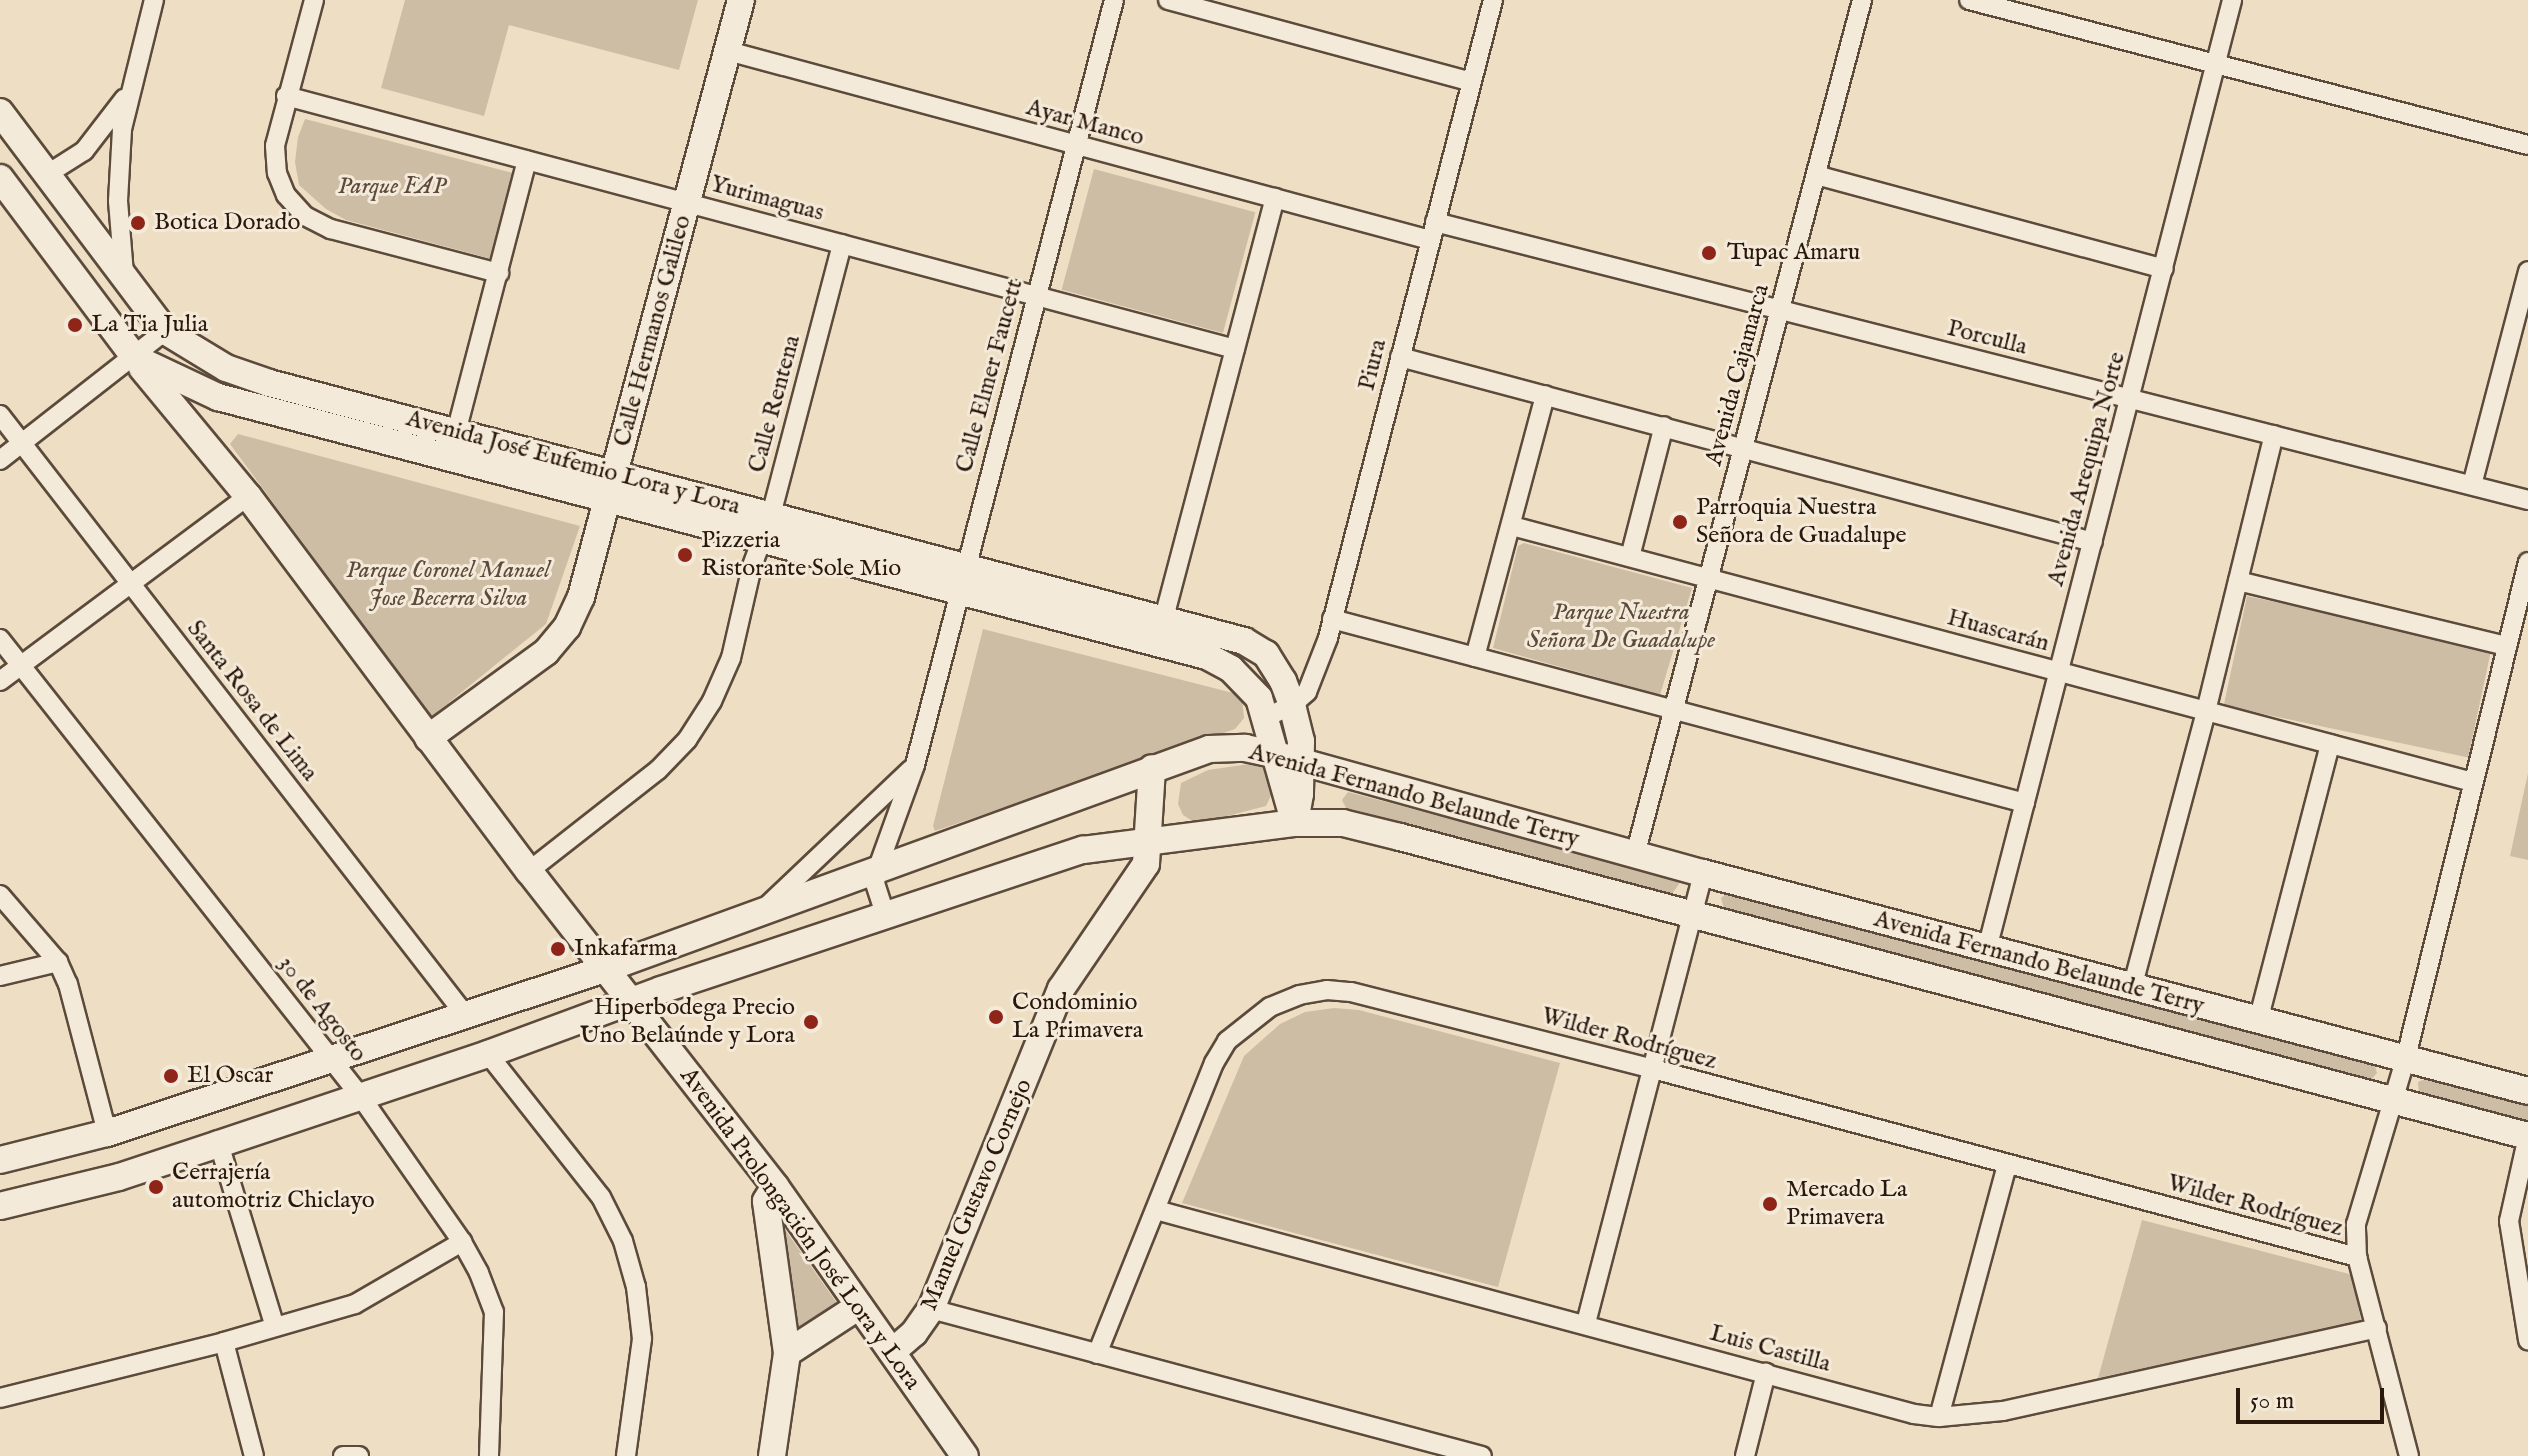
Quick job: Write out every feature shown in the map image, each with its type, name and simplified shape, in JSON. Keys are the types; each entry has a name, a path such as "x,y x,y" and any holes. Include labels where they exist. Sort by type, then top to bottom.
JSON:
{"main road":[{"name":"Calle Hermanos Galileo","path":"428,738 546,652 567,627 593,562 741,0"},
{"name":"Avenida José Eufemio Lora y Lora","path":"0,112 165,331 226,368 269,383 456,432 760,540 959,594 1161,631 1244,641 1266,654 1283,681 1292,705 1301,741 1295,823"},
{"name":"Avenida José Eufemio Lora y Lora","path":"0,178 135,358 218,397 449,459 771,515 964,566 1161,631 1231,669 1259,698 1295,823"},
{"name":"Avenida Prolongación José Lora y Lora","path":"135,358 248,496 529,871 775,1186 965,1456"},
{"name":"Avenida Fernando Belaunde Terry","path":"0,1160 107,1133 605,969 754,918 1209,749 1245,748 2405,1061 2528,1091"},
{"name":"Manuel Gustavo Cornejo","path":"892,1352 914,1333 931,1309 1061,989 1136,883 1146,864 1152,768"},
{"name":"Avenida Fernando Belaunde Terry","path":"0,1206 119,1177 488,1054 631,1001 885,914 1083,850 1149,839 1295,823 1343,823 2528,1136"},
{"path":"772,1456 787,1353 766,1201 775,1186"},
{"path":"787,1353 859,1306"}],"street":[{"path":"124,277 118,165 127,93 154,0"},
{"path":"314,0 275,146 277,173 286,195 305,216 331,229 499,273"},
{"name":"Calle Elmer Faucett","path":"885,914 875,883 877,870 915,765 964,566 1114,0"},
{"path":"1168,0 1471,82"},
{"name":"Piura","path":"1292,705 1307,692 1332,619 1493,0"},
{"name":"Avenida Cajamarca","path":"1635,855 1862,0"},
{"path":"1969,0 2528,145"},
{"name":"Avenida Arequipa Norte","path":"1987,949 2232,0"},
{"name":"Ayar Manco","path":"728,51 1275,198 1433,231"},
{"path":"46,175 84,151 127,93"},
{"name":"Yurimaguas","path":"286,96 1235,349"},
{"path":"449,459 527,160"},
{"path":"1816,175 2164,269"},
{"path":"1161,631 1275,198"},
{"name":"Porculla","path":"1433,231 1780,310 2528,500"},
{"name":"Calle Rentena","path":"529,871 658,770 687,740 712,701 731,658 760,540 771,515 842,244"},
{"path":"2472,485 2528,271"},
{"path":"0,460 135,358 165,331"},
{"path":"1400,357 1744,446 2093,542"},
{"path":"1475,657 1545,395"},
{"name":"Santa Rosa de Lima","path":"0,415 466,1016"},
{"path":"1630,557 1664,426"},
{"path":"2132,988 2206,711 2274,435"},
{"path":"0,681 248,496"},
{"name":"Huascarán","path":"1512,526 2473,782"},
{"path":"2409,1456 2357,1257 2356,1224 2405,1061 2528,562"},
{"path":"2238,581 2507,646"},
{"path":"1332,619 2025,803"},
{"name":"30 de Agosto","path":"0,639 361,1097 462,1242 494,1312 489,1456"},
{"path":"1265,718 1292,705"},
{"path":"2258,1021 2330,744"},
{"path":"754,918 915,765"},
{"path":"1586,1323 1703,873"},
{"path":"0,895 58,962 68,984 107,1133"},
{"path":"0,976 58,962"},
{"name":"Wilder Rodríguez","path":"1097,1354 1214,1063 1227,1041 1270,1007 1299,995 1327,990 1351,992 1653,1069 2357,1257"},
{"path":"488,1054 601,1197 623,1241 636,1287 642,1339 626,1456"},
{"path":"2528,1136 2509,1221 2528,1340"},
{"path":"219,1144 275,1327"},
{"path":"1939,1417 2007,1165"},
{"name":"Luis Castilla","path":"1156,1210 1586,1323 1914,1414 1939,1417 2003,1411 2377,1328"},
{"path":"0,1398 224,1342 355,1304 462,1242"},
{"path":"931,1309 1482,1456"},
{"path":"224,1342 254,1456"},
{"path":"1745,1456 1766,1373"},
{"path":"343,1456 359,1456"}],"green space":[{"path":"405,0 698,0 679,70 509,25 484,116 381,88"},
{"name":"Parque FAP","path":"305,119 513,173 492,259 346,220 326,209 299,185 295,162 298,137"},
{"path":"1094,169 1255,212 1223,333 1062,290"},
{"name":"Parque Coronel Manuel Jose Becerra Silva","path":"238,434 580,526 546,624 431,717 230,444"},
{"name":"Parque Nuestra Señora De Guadalupe","path":"1524,543 1692,588 1660,695 1493,648 1518,546"},
{"path":"2247,596 2492,648 2468,758 2224,706"},
{"path":"983,629 1237,694 1242,699 1244,718 1235,729 935,831 933,826"},
{"path":"1249,764 1264,768 1271,776 1274,789 1266,806 1208,821 1194,822 1183,815 1178,804 1181,783 1208,770"},
{"path":"2528,773 2528,860 2510,856"},
{"path":"1348,792 1678,878 1679,884 1672,894 1346,808 1342,800"},
{"path":"1727,893 2374,1064 2377,1073 2370,1081 1724,909 1721,898"},
{"path":"1334,1008 1359,1010 1560,1063 1498,1287 1182,1203 1244,1056 1280,1024 1305,1012"},
{"path":"2425,1079 2528,1104 2528,1123 2419,1096 2418,1082"},
{"path":"2142,1220 2353,1275 2361,1321 2098,1378"},
{"path":"786,1231 839,1306 795,1334 781,1233"}],"place":[{"name":"Botica Dorado","path":"138,223"},
{"name":"Tupac Amaru","path":"1709,253"},
{"name":"La Tia Julia","path":"75,325"},
{"name":"Parroquia Nuestra Señora de Guadalupe","path":"1680,522"},
{"name":"Pizzeria Ristorante Sole Mio","path":"685,555"},
{"name":"Inkafarma","path":"558,949"},
{"name":"Condominio La Primavera","path":"996,1017"},
{"name":"Hiperbodega Precio Uno Belaúnde y Lora","path":"811,1022"},
{"name":"El Oscar","path":"171,1076"},
{"name":"Cerrajería automotriz Chiclayo","path":"156,1187"},
{"name":"Mercado La Primavera","path":"1770,1204"}]}
